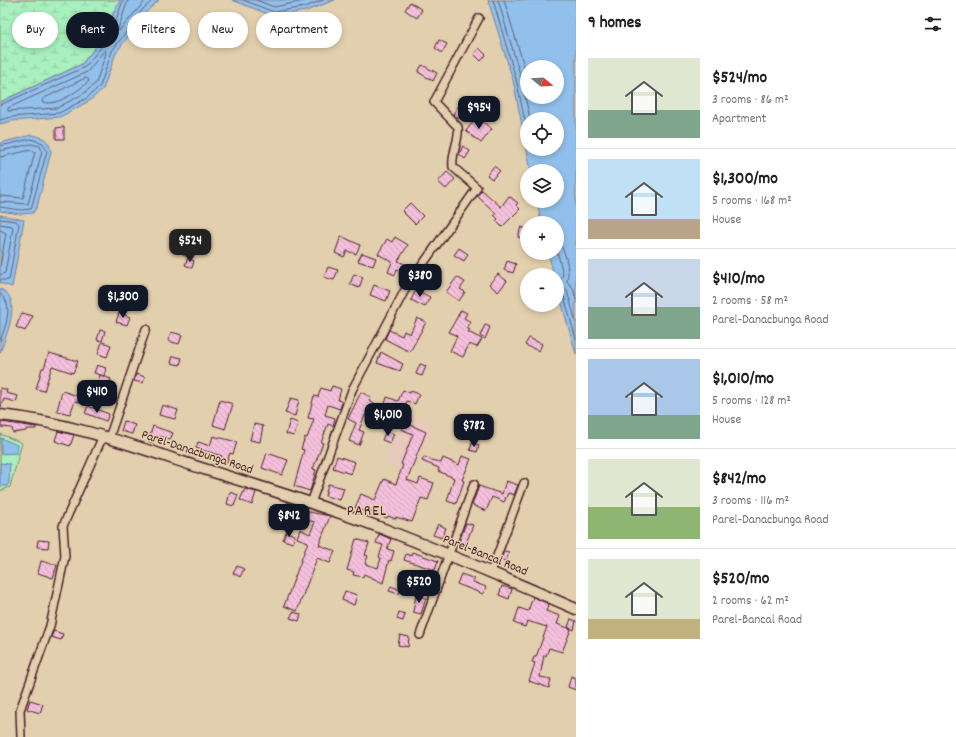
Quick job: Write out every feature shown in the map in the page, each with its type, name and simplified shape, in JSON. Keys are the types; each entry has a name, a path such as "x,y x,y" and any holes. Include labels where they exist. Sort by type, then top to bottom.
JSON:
{"main road":[{"name":"Parel-Danacbunga Road","path":"0,414 54,422 106,437 311,503 383,529"},
{"name":"Parel-Bancal Road","path":"383,529 491,572 576,609"}],"street":[{"path":"311,503 352,390 406,288 477,188 453,167 452,157 459,132 458,127 434,102 479,18"},
{"path":"21,737 20,710 50,626 65,556 63,526 106,437 146,329"},
{"path":"491,572 524,483"},
{"path":"420,635 450,556 474,484"}],"shaded area":[{"path":"405,413 433,425 411,474 384,462"}],"green space":[{"path":"0,0 120,0 114,12 66,12 66,48 95,48 82,64 0,102"},
{"path":"0,434 22,443 10,487 0,491"}],"water":[{"path":"120,0 159,0 146,12 127,12 127,38 116,53 103,89 89,101 60,117 12,121 0,124 0,102 82,64 95,48 119,48 119,12 114,12"},
{"path":"232,0 335,0 306,11 263,12"},
{"path":"488,0 576,0 576,354 564,312 564,268 552,268 550,260 564,260 564,216 540,216 538,208 564,208 564,164 530,164 528,156 564,156 564,112 520,112 520,115 513,80"},
{"path":"31,135 45,139 49,144 51,152 37,207 33,213 20,214 0,211 0,143"},
{"path":"0,215 24,220 12,287 0,283"},
{"path":"0,289 7,293 11,300 12,309 9,328 0,353"},
{"path":"1,438 17,445 17,453 1,454"},
{"path":"0,463 10,464 9,483 7,486 0,486"}],"building":[{"path":"410,2 422,10 417,18 405,10"},
{"path":"439,40 447,44 442,53 435,48"},
{"path":"479,48 486,55 481,61 474,54"},
{"path":"422,65 437,73 433,81 418,72"},
{"path":"459,105 465,110 459,119 453,114"},
{"path":"477,117 492,129 481,143 466,131"},
{"path":"64,127 64,139 56,139 56,128"},
{"path":"463,146 470,151 465,159 459,154"},
{"path":"494,166 500,171 492,179 487,175"},
{"path":"447,172 455,179 446,189 438,182"},
{"path":"482,190 501,207 509,196 518,203 516,205 520,209 502,227 496,221 498,219 494,215 496,213 477,196"},
{"path":"410,203 423,216 415,224 402,211"},
{"path":"341,236 360,245 356,254 347,251 344,257 335,253"},
{"path":"395,237 408,245 398,261 411,267 408,274 397,269 395,275 388,272 392,262 378,254 387,239 392,242"},
{"path":"459,248 468,254 464,261 454,255"},
{"path":"184,250 194,252 192,258 183,255"},
{"path":"362,253 376,258 373,266 358,261"},
{"path":"188,258 194,261 192,268 185,265"},
{"path":"507,261 516,264 513,273 504,270"},
{"path":"328,267 338,270 334,280 324,277"},
{"path":"426,268 440,276 436,282 422,275"},
{"path":"354,274 363,277 359,288 350,284"},
{"path":"498,274 507,281 498,292 489,284"},
{"path":"457,277 465,282 460,289 465,292 459,301 446,292"},
{"path":"374,285 390,291 386,301 370,295"},
{"path":"416,290 430,297 425,307 411,300"},
{"path":"461,310 467,313 464,318 471,322 467,328 470,330 468,332 482,339 477,347 469,344 463,357 450,351 457,336 449,332"},
{"path":"22,313 33,316 25,331 16,327"},
{"path":"119,313 130,317 127,325 116,322"},
{"path":"417,318 426,322 410,352 385,339 389,330 402,336 404,331 410,334"},
{"path":"485,325 490,327 485,339 480,336"},
{"path":"100,330 105,331 102,341 97,340"},
{"path":"171,332 182,335 179,344 168,341"},
{"path":"529,338 542,344 539,351 525,345"},
{"path":"102,342 111,345 107,357 98,354"},
{"path":"381,352 403,364 400,371 377,363"},
{"path":"49,353 78,361 73,373 52,366 44,391 36,389 42,368 44,368"},
{"path":"173,356 182,358 180,365 171,363"},
{"path":"420,364 426,366 422,376 416,374"},
{"path":"97,365 106,368 104,376 94,373"},
{"path":"136,374 145,377 143,383 134,381"},
{"path":"100,375 111,379 107,390 116,393 113,401 89,394 92,386 96,387"},
{"path":"332,386 341,389 338,400 342,402 340,409 328,405 325,415 335,418 333,426 328,424 321,443 323,443 313,469 316,470 310,491 294,486 304,450 301,449 314,419 308,418 314,396 318,397 321,388 330,391"},
{"path":"0,388 7,390 6,393 18,396 16,402 4,399 0,409"},
{"path":"403,390 410,393 411,391 419,394 415,404 407,401 401,414 391,410 384,423 365,415 359,430 364,432 359,445 349,441 356,423 348,419 361,392 371,397 369,401 384,408 387,397 398,401"},
{"path":"62,391 78,396 80,391 86,393 82,403 75,401 70,414 57,411"},
{"path":"291,398 299,400 295,416 285,413"},
{"path":"220,400 233,404 225,429 213,425"},
{"path":"162,405 178,410 175,419 159,415"},
{"path":"88,406 109,414 106,421 85,413"},
{"path":"290,420 298,423 294,436 286,434"},
{"path":"124,421 135,425 132,434 121,431"},
{"path":"1,422 36,427 36,429 26,429 26,431 13,433 12,428 1,427"},
{"path":"404,422 426,432 407,480 418,484 420,478 434,483 428,500 421,498 412,522 396,517 396,519 388,516 387,518 364,509 363,511 355,508 361,494 375,500 384,479 396,484 403,465 401,464 413,434 401,429"},
{"path":"254,424 263,426 260,442 250,440"},
{"path":"153,426 173,433 170,440 161,436 159,439 155,438 153,443 148,441"},
{"path":"58,431 74,435 70,446 55,441"},
{"path":"386,431 394,434 390,443 382,440"},
{"path":"213,436 237,442 233,454 230,453 226,464 220,462 222,456 196,448 198,442 210,446"},
{"path":"472,443 479,445 477,452 470,450"},
{"path":"267,453 288,460 282,475 262,468"},
{"path":"337,456 355,462 351,474 333,468"},
{"path":"462,456 471,459 462,480 464,481 456,504 447,501 454,478 438,471 439,468 422,461 424,457 441,463 443,458 459,465"},
{"path":"506,481 518,485 514,495 508,493 504,502 492,497 486,511 472,505 479,486 502,494"},
{"path":"328,484 344,488 340,500 325,496"},
{"path":"245,489 256,492 252,505 240,500"},
{"path":"230,492 238,495 234,506 227,504"},
{"path":"288,502 299,506 299,510 330,516 319,545 335,551 330,563 317,558 297,611 284,606 308,542 297,538 300,529 310,534 315,522 284,515"},
{"path":"466,523 473,525 464,549 457,547"},
{"path":"438,524 446,528 442,538 433,535"},
{"path":"286,532 295,535 293,543 283,540"},
{"path":"379,534 391,539 387,549 394,551 391,561 389,560 383,583 364,574 363,577 353,575 354,572 347,570 356,539 369,543 365,555 368,556 365,564 378,568 381,558 379,557 383,545 376,543"},
{"path":"38,540 49,541 48,548 37,547"},
{"path":"504,551 509,552 506,561 501,560"},
{"path":"412,552 438,561 435,570 404,560 406,554 411,556"},
{"path":"41,561 57,565 53,578 38,573"},
{"path":"237,566 244,569 240,577 233,573"},
{"path":"461,574 475,579 473,582 486,587 483,594 457,584"},
{"path":"391,586 400,590 399,594 389,591"},
{"path":"502,586 512,589 509,599 499,595"},
{"path":"345,591 357,595 354,605 342,600"},
{"path":"416,595 426,598 421,614 413,612"},
{"path":"533,597 549,604 546,611 560,616 557,624 571,629 562,652 549,648 546,656 544,655 540,677 551,679 549,688 529,681 535,663 532,662 534,657 536,657 547,627 527,621 525,627 514,623 519,608 528,611"},
{"path":"293,612 301,614 299,621 290,618"},
{"path":"399,612 405,614 403,621 397,619"},
{"path":"571,619 576,621 574,630 568,627"},
{"path":"54,631 63,634 61,640 51,637"},
{"path":"400,635 409,637 408,647 398,645"},
{"path":"571,676 576,678 576,690 568,687"},
{"path":"30,700 43,704 40,713 27,709"}],"district":[{"name":"PAREL","path":"367,512"}]}
